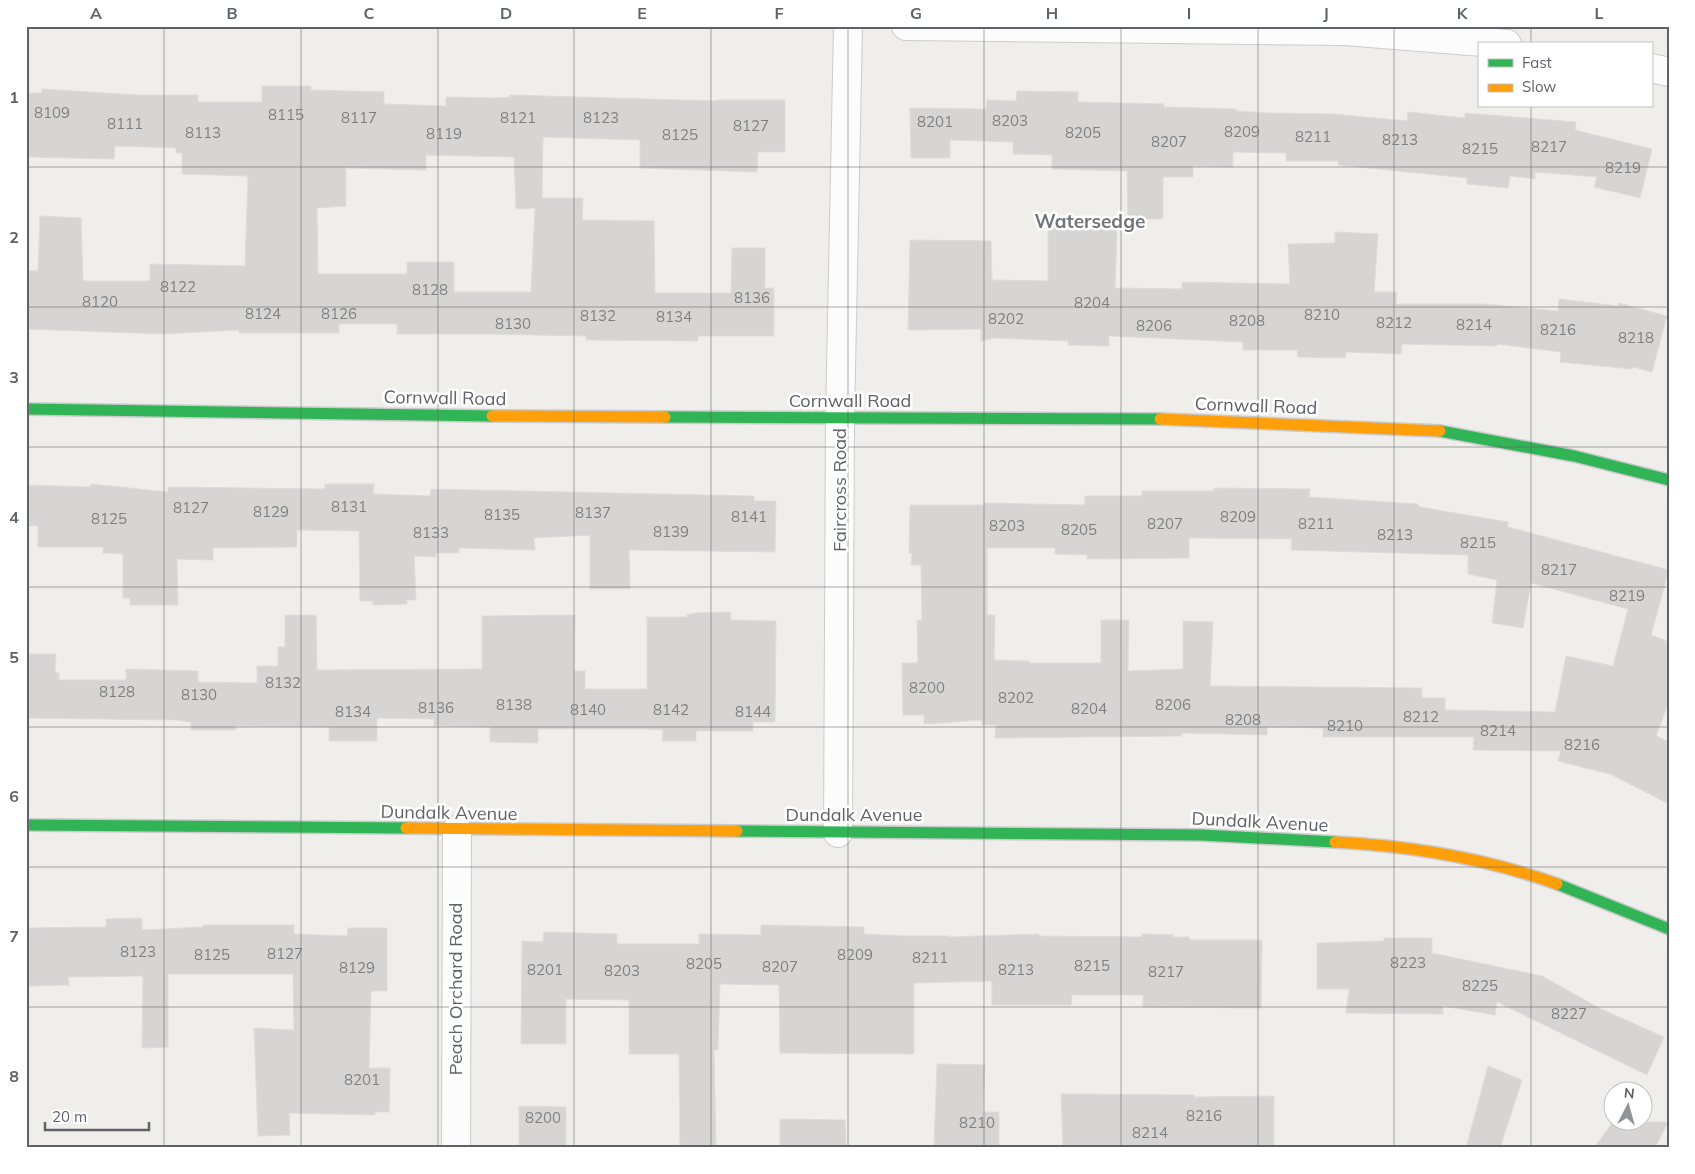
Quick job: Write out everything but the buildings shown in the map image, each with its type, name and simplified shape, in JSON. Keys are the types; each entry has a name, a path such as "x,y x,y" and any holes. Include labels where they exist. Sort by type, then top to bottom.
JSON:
{"street":[{"name":"Faircross Road","path":"838,833 840,419 848,26"},
{"path":"906,26 1345,31 1482,42"},
{"path":"1652,68 1669,72"},
{"name":"Cornwall Road","path":"26,409 440,416 1149,419 1432,430 1574,456 1669,480"},
{"name":"Dundalk Avenue","path":"26,825 1201,835 1363,844 1472,859 1553,881 1669,929"},
{"name":"Peach Orchard Road","path":"456,1148 457,830"}],"traffic: fast":[{"path":"26,409 492,416"},
{"path":"665,417 1160,419"},
{"path":"1440,431 1574,456 1669,480"},
{"path":"26,825 406,828"},
{"path":"737,831 1201,835 1335,842"},
{"path":"1557,884 1669,929"}],"traffic: slow":[{"path":"492,416 665,417"},
{"path":"1160,419 1440,431"},
{"path":"406,828 737,831"},
{"path":"1335,842 1420,850 1475,860 1557,884"}],"district":[{"name":"Watersedge","path":"1090,221"}]}
